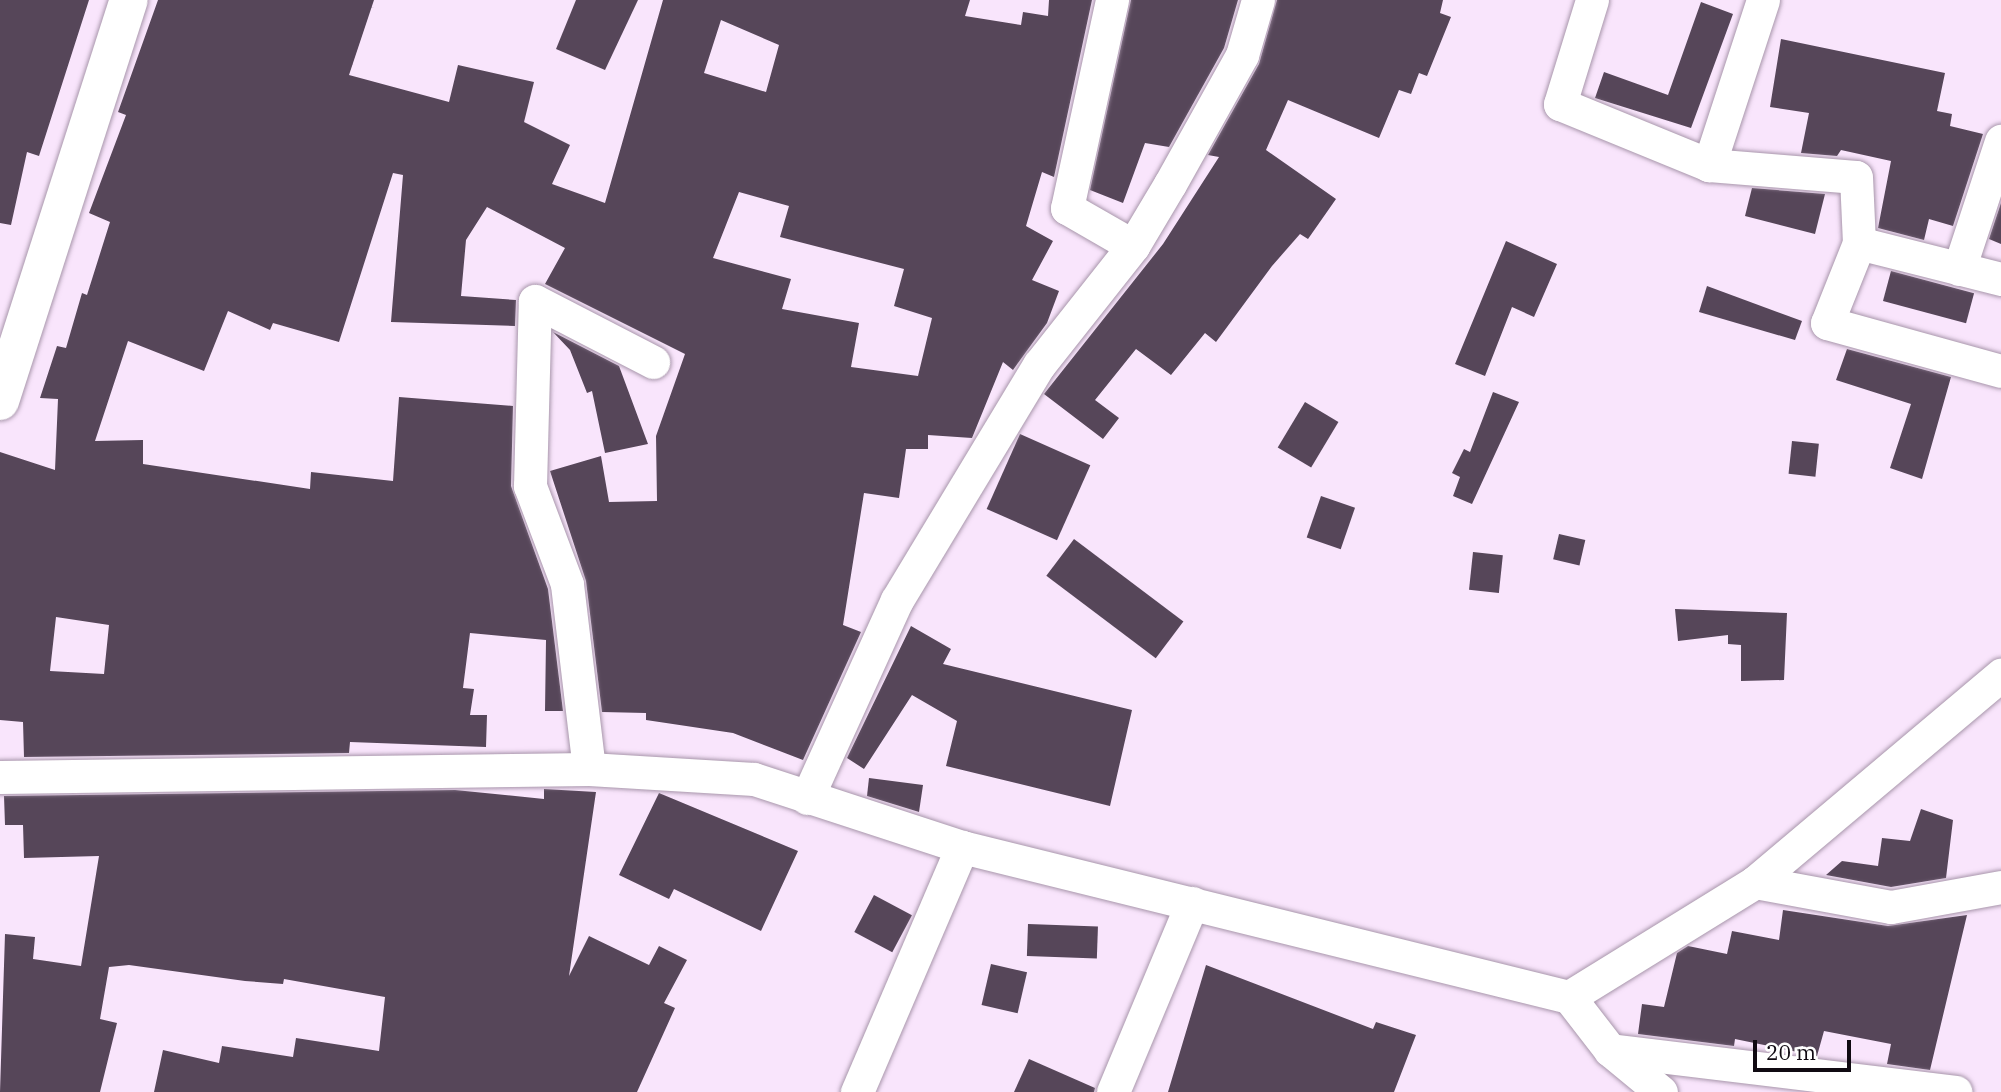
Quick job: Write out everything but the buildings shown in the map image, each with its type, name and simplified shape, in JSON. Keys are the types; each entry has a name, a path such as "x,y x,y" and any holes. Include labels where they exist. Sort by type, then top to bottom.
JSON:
{"main road":[{"path":"0,401 129,0"}],"street":[{"path":"1112,0 1067,208 1133,246"},
{"path":"807,798 897,600 1039,365 1133,246 1242,55 1258,0"},
{"path":"1592,0 1560,104 1709,165 1856,177 1859,243 1827,323 2001,371"},
{"path":"1709,165 1763,0"},
{"path":"1959,269 2001,141"},
{"path":"1859,243 2001,279"},
{"path":"589,769 567,584 530,486 535,301 653,362"},
{"path":"1569,997 1755,883 2001,676"},
{"path":"0,777 589,769 754,779 962,847 1569,997 1610,1050 1661,1092"},
{"path":"857,1092 962,847"},
{"path":"1755,883 1891,907 2001,887"},
{"path":"1113,1092 1192,903"},
{"path":"1610,1050 1955,1092"}]}
